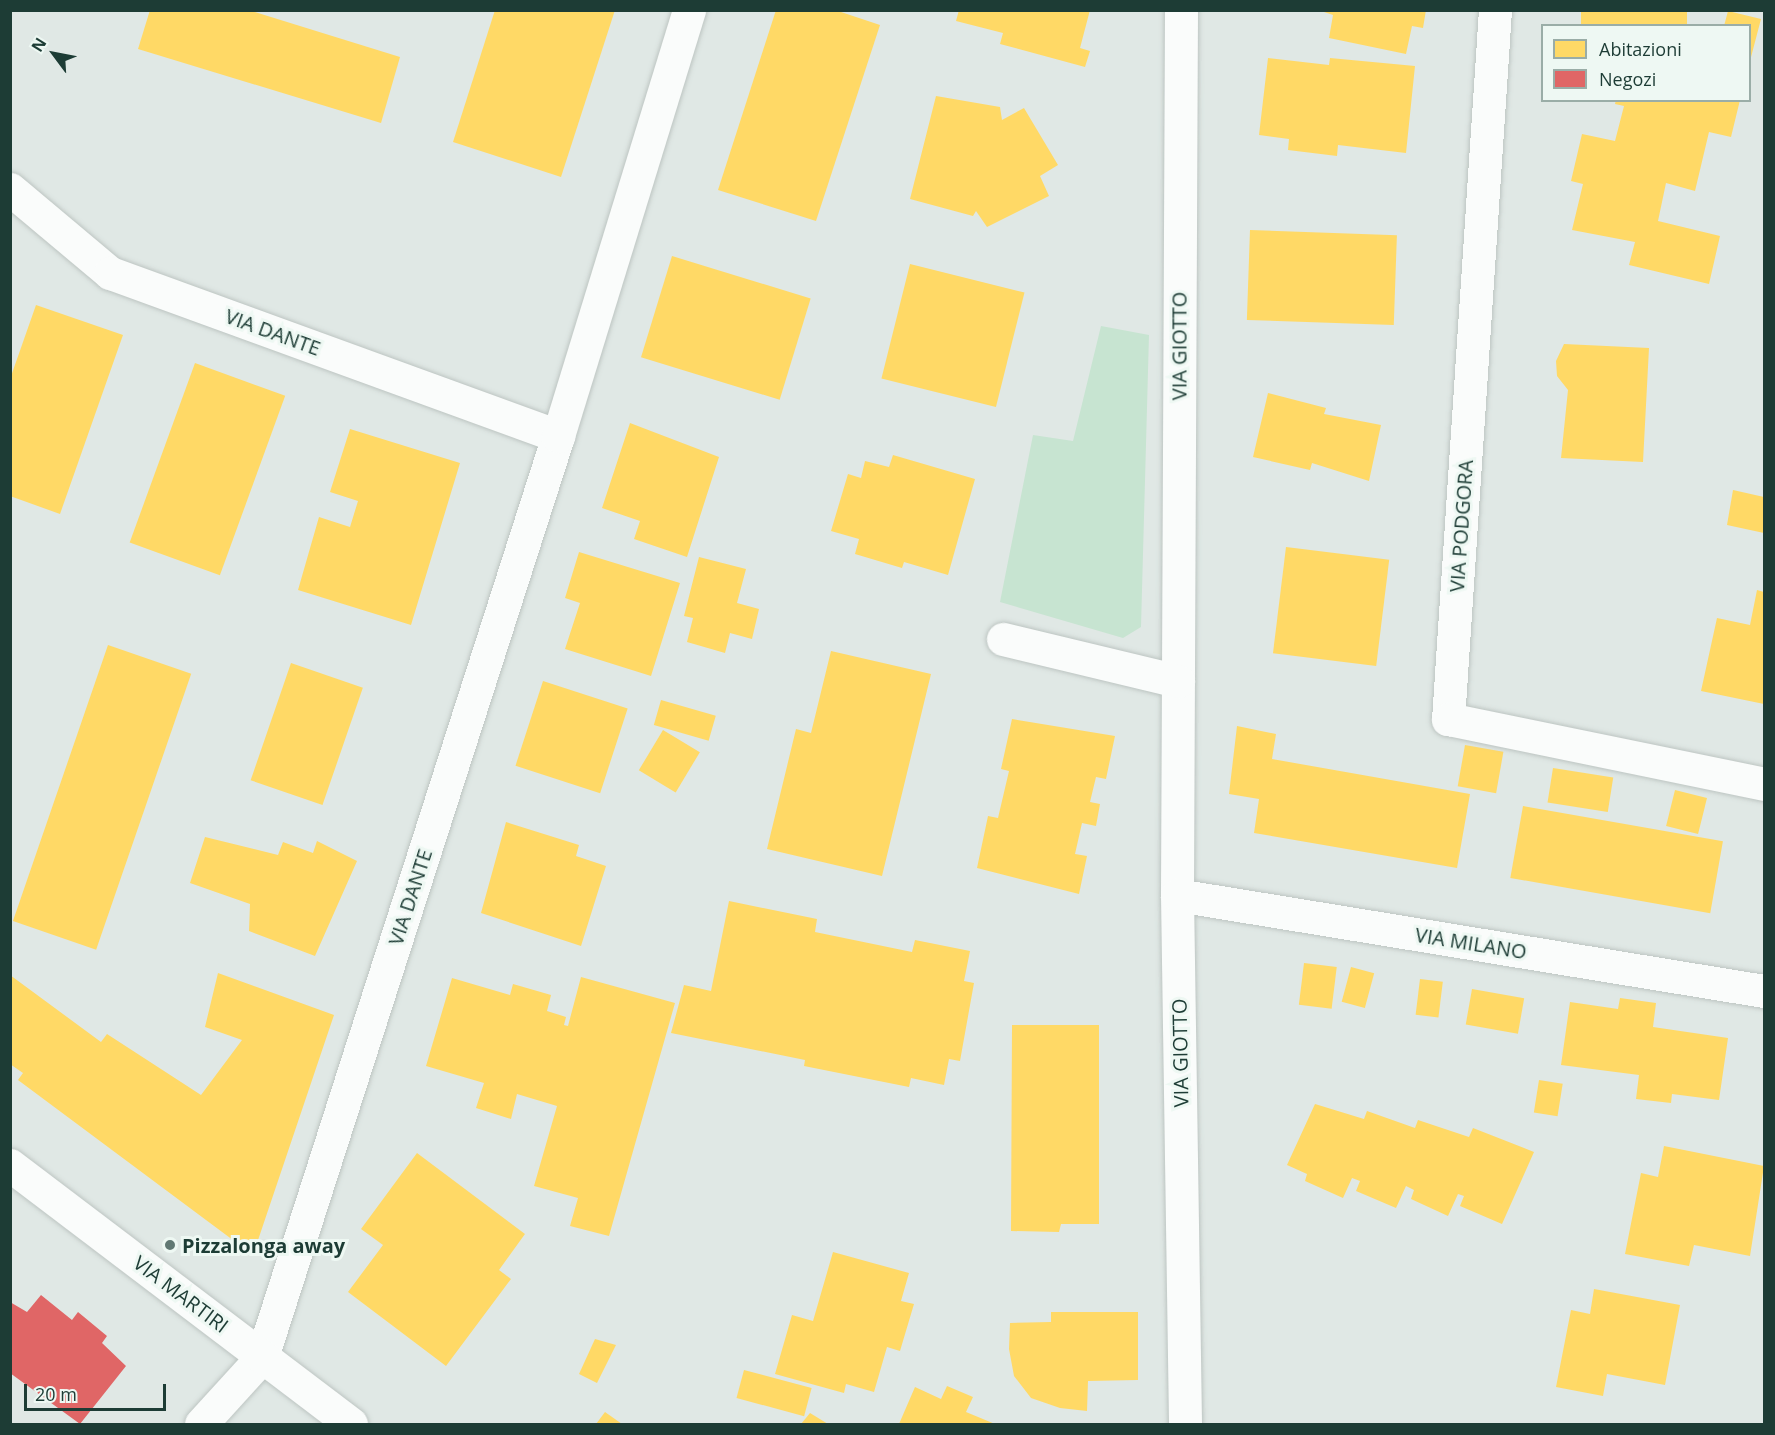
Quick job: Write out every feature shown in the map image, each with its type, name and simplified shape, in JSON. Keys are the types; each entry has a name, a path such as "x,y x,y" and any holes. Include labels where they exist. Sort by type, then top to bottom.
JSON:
{"street":[{"name":"VIA DANTE","path":"262,1357 558,436 689,10"},
{"name":"VIA GIOTTO","path":"1181,10 1178,895 1185,1425"},
{"name":"VIA PODGORA","path":"1495,10 1448,719 1764,784"},
{"name":"VIA DANTE","path":"10,189 110,273 558,436"},
{"path":"1002,639 1178,681"},
{"name":"VIA MILANO","path":"1178,895 1764,990"},
{"name":"VIA MARTIRI","path":"10,1165 351,1425"},
{"path":"201,1425 262,1357"}],"green space":[{"path":"1101,326 1149,335 1141,627 1123,638 1000,602 1033,435 1073,441"}],"building: Abitazioni":[{"path":"150,10 248,10 400,57 381,123 138,49"},
{"path":"495,10 615,10 561,177 453,142"},
{"path":"776,10 835,10 880,25 816,221 718,190"},
{"path":"959,10 1090,10 1080,48 1090,51 1085,67 1000,44 1003,33 956,21"},
{"path":"1318,10 1426,10 1423,28 1412,26 1406,54 1329,38 1333,15"},
{"path":"1581,10 1687,10 1687,24 1581,24"},
{"path":"1728,11 1761,19 1751,57 1751,24 1725,24"},
{"path":"1268,58 1329,65 1330,58 1415,66 1406,153 1338,145 1337,156 1288,150 1289,139 1259,135"},
{"path":"936,96 1000,107 1002,120 1024,108 1058,165 1040,176 1049,196 987,227 976,211 973,216 910,199"},
{"path":"1616,102 1740,102 1731,137 1709,132 1695,191 1666,183 1658,221 1720,236 1709,284 1629,265 1635,242 1572,230 1583,184 1571,181 1582,134 1615,141 1624,106 1615,104"},
{"path":"1250,230 1397,235 1394,325 1247,320"},
{"path":"672,256 811,298 780,400 641,357"},
{"path":"910,264 1024,293 996,407 881,378"},
{"path":"36,305 123,335 60,514 10,496 10,379"},
{"path":"1564,344 1649,348 1643,462 1561,458 1568,390 1557,376 1556,361"},
{"path":"195,363 285,396 220,575 130,542"},
{"path":"1268,393 1326,408 1324,414 1381,425 1369,481 1312,463 1310,470 1253,457"},
{"path":"630,423 719,457 687,557 634,539 640,521 602,508"},
{"path":"350,429 460,463 411,625 298,590 319,517 350,527 358,501 330,492"},
{"path":"893,455 975,479 948,575 904,562 902,568 855,554 859,539 831,531 848,474 861,478 865,461 889,467"},
{"path":"1733,490 1764,497 1764,533 1727,525"},
{"path":"1286,547 1389,560 1376,666 1273,653"},
{"path":"579,552 680,583 651,676 565,649 580,603 565,598"},
{"path":"699,557 746,569 737,603 759,609 752,639 730,633 725,653 687,642 693,618 684,616"},
{"path":"1757,590 1764,592 1764,704 1701,691 1717,618 1750,625"},
{"path":"108,645 191,674 96,950 13,921"},
{"path":"831,651 931,674 882,876 767,849 796,729 811,733"},
{"path":"291,663 363,688 322,805 251,780"},
{"path":"543,681 628,709 600,793 515,766"},
{"path":"661,700 716,716 709,741 654,725"},
{"path":"1012,719 1115,736 1106,779 1096,777 1090,802 1100,804 1096,826 1082,823 1075,854 1087,856 1079,894 977,868 988,816 998,818 1009,771 1001,769"},
{"path":"1237,726 1276,734 1272,759 1470,794 1457,868 1254,833 1259,799 1229,794"},
{"path":"663,730 700,752 676,792 639,770"},
{"path":"1465,745 1503,752 1496,793 1458,786"},
{"path":"1553,768 1613,778 1608,812 1548,803"},
{"path":"1675,790 1707,798 1698,834 1666,826"},
{"path":"1523,806 1723,841 1710,913 1510,878"},
{"path":"506,822 579,845 576,856 606,866 581,946 481,913"},
{"path":"205,837 278,855 283,842 313,853 317,841 357,861 315,956 249,931 250,904 190,883"},
{"path":"729,901 817,919 815,932 912,952 915,940 970,951 964,981 974,983 960,1061 949,1059 944,1085 911,1078 909,1087 804,1066 805,1060 671,1033 684,985 711,991"},
{"path":"1304,963 1337,967 1332,1009 1299,1005"},
{"path":"1351,967 1374,973 1365,1008 1342,1002"},
{"path":"218,973 334,1015 253,1255 18,1080 23,1073 10,1064 10,975 101,1042 107,1034 201,1095 242,1040 205,1027"},
{"path":"581,977 675,1003 609,1236 570,1226 578,1198 534,1186 557,1106 517,1094 511,1119 476,1108 484,1083 426,1066 452,978 510,995 513,984 551,995 547,1011 566,1017 564,1025 568,1026"},
{"path":"1420,979 1443,982 1438,1018 1416,1015"},
{"path":"1472,989 1524,998 1518,1034 1466,1024"},
{"path":"1620,998 1656,1003 1653,1027 1728,1038 1719,1100 1672,1094 1671,1103 1636,1099 1639,1075 1561,1065 1570,1002 1618,1009"},
{"path":"1012,1025 1099,1025 1099,1224 1061,1224 1059,1232 1011,1231"},
{"path":"1539,1080 1563,1084 1558,1116 1534,1113"},
{"path":"1315,1104 1364,1119 1367,1111 1415,1128 1418,1120 1469,1137 1473,1128 1534,1152 1502,1224 1460,1206 1464,1196 1458,1194 1448,1216 1411,1199 1414,1190 1406,1186 1396,1208 1356,1191 1360,1181 1352,1178 1343,1198 1305,1181 1307,1174 1287,1165"},
{"path":"1664,1146 1764,1166 1750,1256 1694,1245 1689,1266 1625,1254 1641,1173 1658,1177"},
{"path":"417,1153 525,1234 499,1270 511,1279 446,1366 348,1292 383,1245 361,1229"},
{"path":"833,1252 909,1273 901,1301 914,1304 900,1351 887,1347 874,1392 846,1384 844,1393 775,1374 792,1315 813,1321"},
{"path":"1594,1289 1680,1305 1665,1385 1607,1374 1603,1396 1556,1387 1571,1310 1590,1314"},
{"path":"1051,1312 1138,1312 1138,1380 1088,1381 1087,1411 1060,1408 1031,1398 1014,1376 1009,1349 1010,1323 1051,1322"},
{"path":"595,1339 616,1345 597,1383 579,1374"},
{"path":"744,1370 812,1388 804,1416 736,1398"},
{"path":"947,1386 973,1397 966,1412 995,1424 899,1424 915,1387 941,1399"},
{"path":"605,1412 622,1424 596,1424"},
{"path":"810,1413 828,1424 801,1424"}],"building: Negozi":[{"path":"41,1295 72,1320 78,1312 107,1336 102,1343 126,1366 80,1424 10,1373 10,1302 27,1312"}],"place":[{"name":"Pizzalonga away","path":"170,1245"}]}
